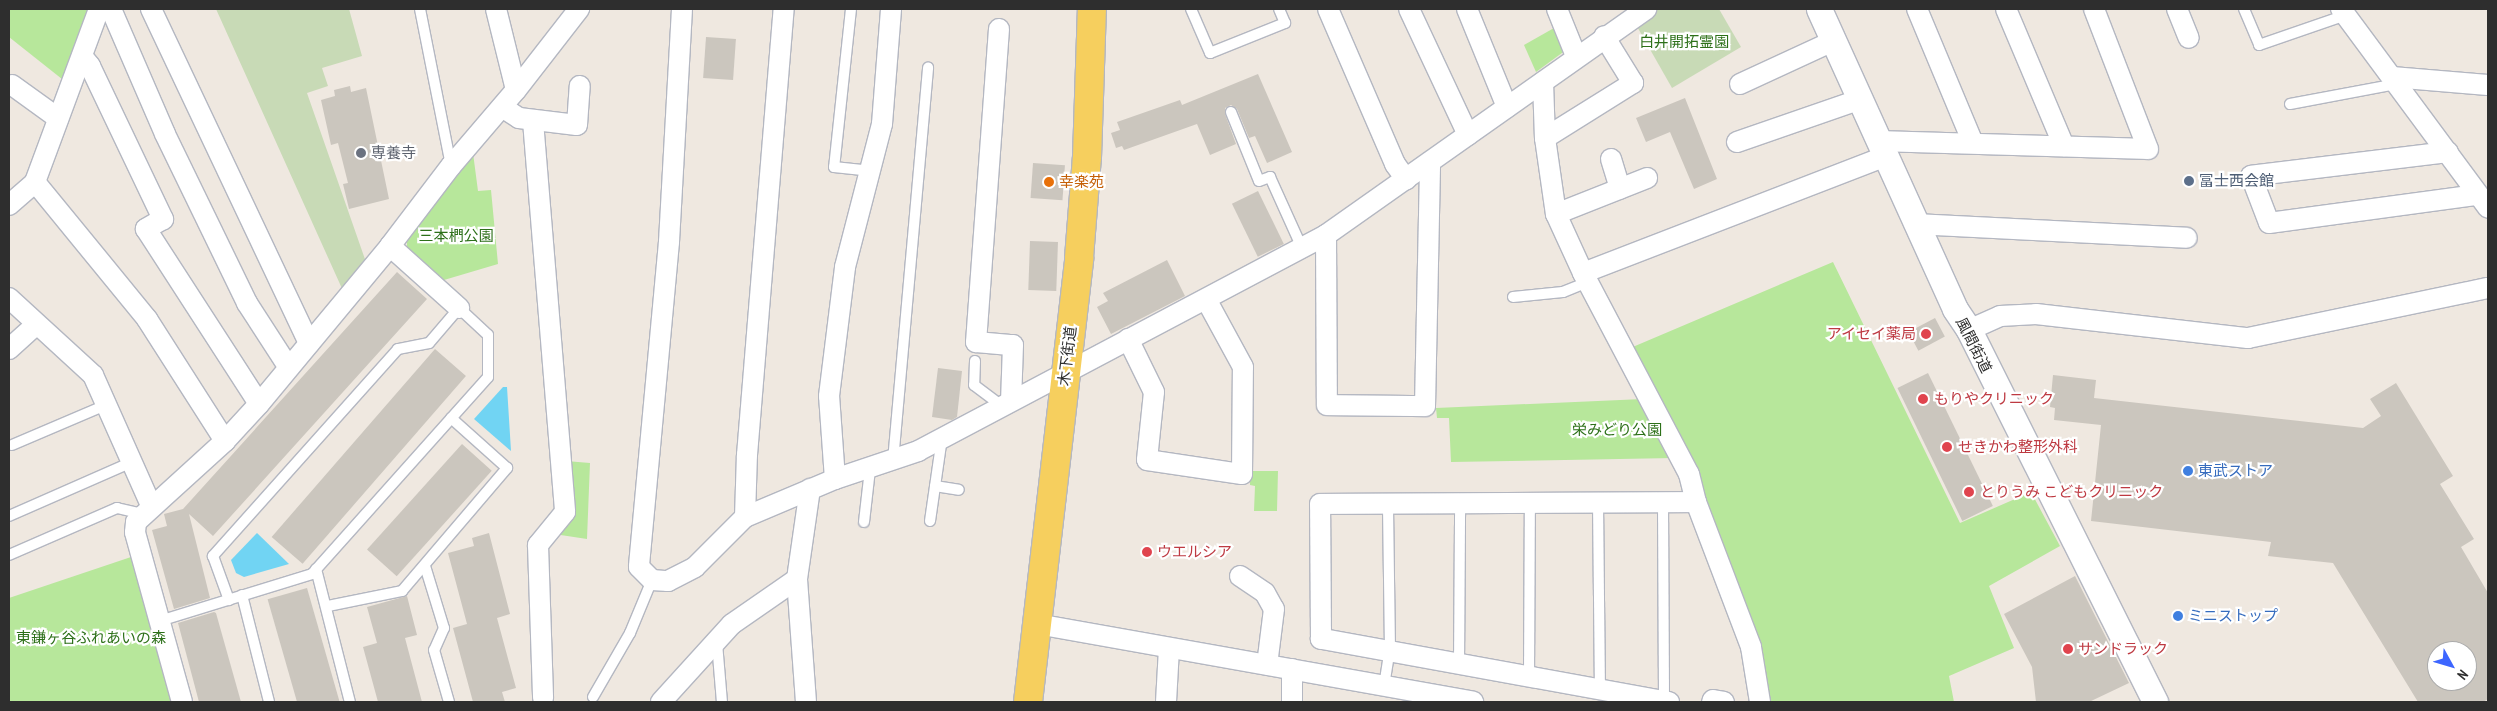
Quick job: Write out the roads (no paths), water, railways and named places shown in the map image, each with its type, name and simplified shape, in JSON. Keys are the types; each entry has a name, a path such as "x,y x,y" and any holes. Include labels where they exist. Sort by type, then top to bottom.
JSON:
{"main road":[{"name":"木下街道","path":"1028,702 1087,157 1092,9"}],"street":[{"path":"9,205 35,182 99,9"},
{"path":"112,9 165,134 247,303 289,368"},
{"path":"150,9 309,344"},
{"path":"496,9 516,90"},
{"path":"182,702 135,532 136,522 225,441 259,404 390,246 451,166 516,90 579,9"},
{"path":"682,9 670,242 639,567 652,580 668,581 695,567 745,517 835,479 892,462 942,438 1326,235 1543,82 1604,36 1646,9"},
{"path":"745,517 747,455 784,9"},
{"path":"835,479 829,396 845,267 872,171 882,124 891,9"},
{"path":"1328,9 1395,164 1406,179"},
{"path":"1409,9 1468,135"},
{"path":"1467,9 1507,107"},
{"path":"1557,9 1576,56"},
{"name":"風間街道","path":"1819,9 1955,309 1969,330 2155,702"},
{"path":"1917,9 1973,144"},
{"path":"2006,9 2064,146"},
{"path":"1585,278 1883,149 1973,144 2148,149 2094,9"},
{"path":"2177,9 2190,38"},
{"path":"2344,12 2448,152 2483,202 2269,223 2251,176 2448,152"},
{"path":"999,29 976,342 1013,344 1006,404"},
{"path":"1545,138 1633,83 1604,36"},
{"path":"1740,84 1833,41"},
{"path":"82,56 90,66 163,219 146,229 259,404"},
{"path":"2394,80 2488,85"},
{"path":"1543,82 1545,138 1556,214 1585,278 1689,474 1696,502 1751,647 1760,702"},
{"path":"12,85 58,118"},
{"path":"502,107 519,118 577,125 580,86"},
{"path":"1737,142 1861,99"},
{"path":"533,121 565,512 538,545 544,698"},
{"path":"1611,159 1620,189"},
{"path":"1326,235 1327,405 1425,406 1430,162"},
{"path":"1556,214 1647,178"},
{"path":"35,182 147,319 225,441"},
{"path":"1915,224 2188,238"},
{"path":"390,246 459,308"},
{"path":"1969,330 2000,316 2036,314 2248,338 2488,288"},
{"path":"9,298 36,325 93,375 132,462 147,510"},
{"path":"1128,339 1154,392 1147,460 1242,474 1243,367 1206,299"},
{"path":"9,349 36,325"},
{"path":"806,702 797,579 810,489"},
{"path":"1669,702 1321,639 1320,504 1598,502 1663,504 1696,502"},
{"path":"1240,576 1265,593 1274,609 1267,665"},
{"path":"661,702 732,624 797,579"},
{"path":"1037,624 1292,669 1453,700 1473,702"},
{"path":"1166,702 1169,648"},
{"path":"1292,669 1292,702"},
{"path":"1712,702 1713,700 1724,702"}],"lane":[{"path":"420,9 451,166"},
{"path":"851,9 834,167 872,171"},
{"path":"1191,9 1210,54 1285,23 1279,9"},
{"path":"2244,9 2259,45 2344,12"},
{"path":"892,462 928,68"},
{"path":"2290,104 2394,80"},
{"path":"1231,112 1259,181 1270,177 1302,248"},
{"path":"1513,297 1563,292 1585,278"},
{"path":"166,619 229,600 242,595 312,574 488,377 488,334 459,308 429,343 398,349 213,556 229,600"},
{"path":"975,362 974,385 1006,404"},
{"path":"12,446 106,405"},
{"path":"328,606 402,591 508,468 451,418"},
{"path":"930,521 942,438"},
{"path":"9,516 132,462"},
{"path":"864,522 870,469"},
{"path":"935,486 959,490"},
{"path":"1598,502 1600,690"},
{"path":"1529,676 1530,503"},
{"path":"1384,686 1390,650 1388,504"},
{"path":"1459,664 1460,504"},
{"path":"1663,504 1664,702"},
{"path":"9,555 117,508 147,510"},
{"path":"425,566 444,628 434,650 449,702"},
{"path":"316,569 328,606 331,635 350,702"},
{"path":"593,697 630,634 652,580"},
{"path":"242,595 269,702"},
{"path":"716,642 722,702"}],"water":[{"path":"503,387 507,387 511,451 474,419"},
{"path":"257,533 289,564 244,577 236,573 231,560"}],"place":[{"name":"専養寺","path":"361,153"},
{"name":"冨士西会館","path":"2189,181"},
{"name":"幸楽苑","path":"1049,182"},
{"name":"アイセイ薬局","path":"1926,334"},
{"name":"もりやクリニック","path":"1923,399"},
{"name":"せきかわ整形外科","path":"1947,447"},
{"name":"東武ストア","path":"2188,471"},
{"name":"とりうみ こどもクリニック","path":"1969,492"},
{"name":"ウエルシア","path":"1147,552"},
{"name":"ミニストップ","path":"2178,616"},
{"name":"サンドラック","path":"2068,649"}],"park label":[{"name":"白井開拓霊園","path":"1684,42"},
{"name":"三本椚公園","path":"456,236"},
{"name":"栄みどり公園","path":"1617,430"},
{"name":"東鎌ヶ谷ふれあいの森","path":"91,638"}]}
